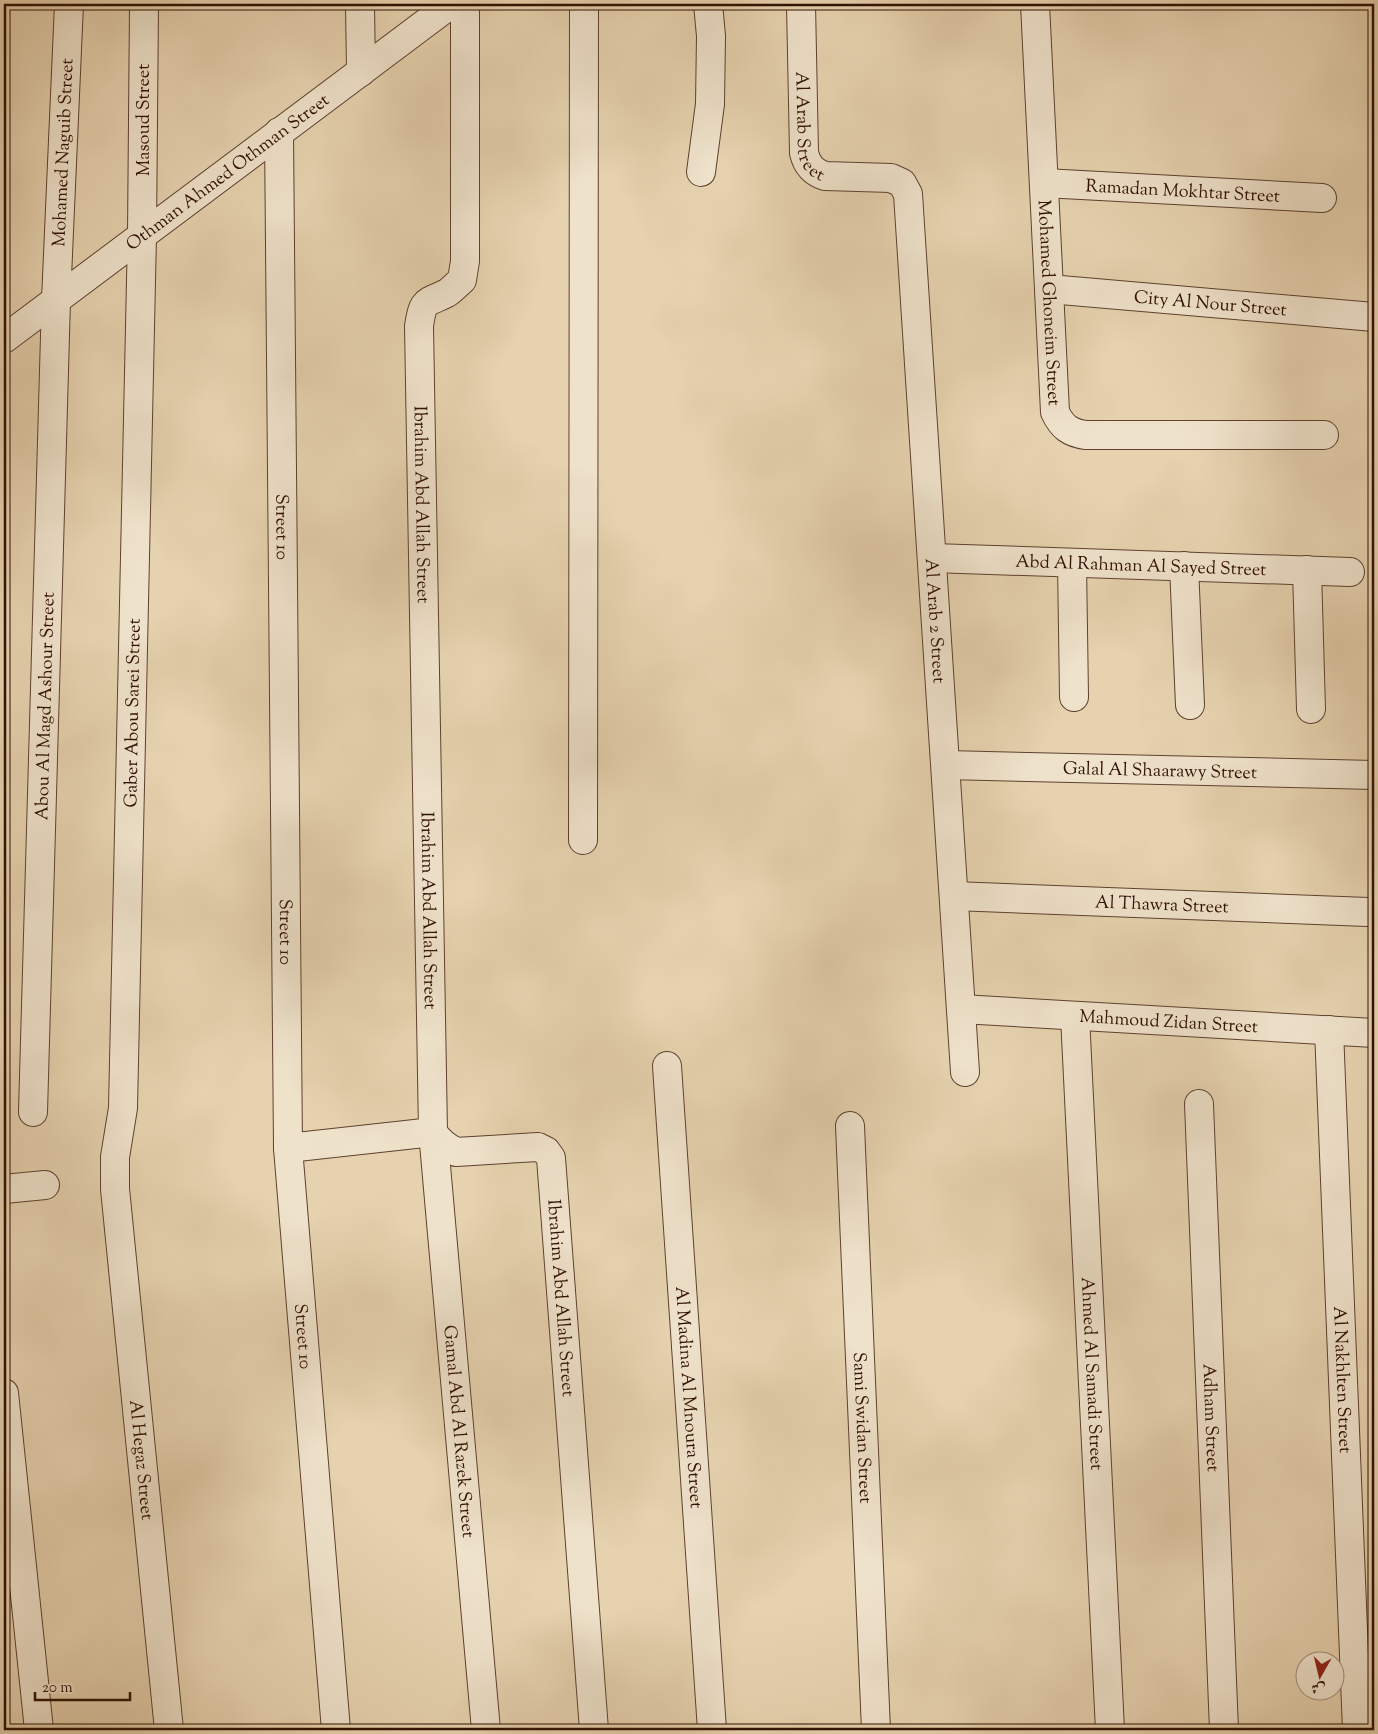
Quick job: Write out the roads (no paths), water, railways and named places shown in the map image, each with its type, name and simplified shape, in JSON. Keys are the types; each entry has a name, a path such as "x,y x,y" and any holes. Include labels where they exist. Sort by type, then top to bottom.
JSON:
{"street":[{"name":"Mohamed Naguib Street","path":"56,300 69,4"},
{"name":"Masoud Street","path":"142,235 144,4"},
{"path":"360,4 361,72"},
{"name":"Othman Ahmed Othman Street","path":"4,339 451,4"},
{"name":"Ibrahim Abd Allah Street","path":"465,4 465,261 462,280 448,292 428,300 421,312 419,326 433,1132 438,1141 456,1152 538,1147 546,1151 551,1158 594,1730"},
{"path":"582,840 584,4"},
{"path":"701,172 710,104 711,36 708,4"},
{"name":"Al Arab Street","path":"801,4 804,153 806,161 817,173 825,176 891,178"},
{"name":"Mohamed Ghoneim Street","path":"1035,4 1055,412 1060,422 1076,434 1086,435 1324,435"},
{"name":"Street 10","path":"280,132 288,1148 336,1730"},
{"name":"Al Arab 2 Street","path":"891,178 902,183 908,194 965,1072"},
{"name":"Ramadan Mokhtar Street","path":"1044,183 1322,198"},
{"name":"Gaber Abou Sarei Street","path":"115,1189 115,1157 123,1108 142,235"},
{"name":"City Al Nour Street","path":"1048,289 1374,317"},
{"name":"Abou Al Magd Ashour Street","path":"33,1112 56,300"},
{"name":"Abd Al Rahman Al Sayed Street","path":"932,558 1350,572"},
{"path":"1072,563 1074,697"},
{"path":"1184,566 1190,704"},
{"path":"1307,570 1310,709"},
{"name":"Galal Al Shaarawy Street","path":"946,765 1374,775"},
{"name":"Al Thawra Street","path":"954,896 1368,912"},
{"name":"Mahmoud Zidan Street","path":"961,1009 1374,1033"},
{"name":"Ahmed Al Samadi Street","path":"1074,1016 1110,1730"},
{"name":"Al Nakhlten Street","path":"1329,1030 1357,1730"},
{"name":"Al Madina Al Mnoura Street","path":"667,1066 712,1730"},
{"name":"Adham Street","path":"1199,1104 1224,1730"},
{"name":"Sami Swidan Street","path":"850,1126 876,1730"},
{"path":"288,1148 433,1132"},
{"name":"Gamal Abd Al Razek Street","path":"433,1132 486,1730"},
{"path":"4,1189 45,1184"},
{"name":"Al Hegaz Street","path":"115,1189 169,1730"},
{"path":"4,1393 38,1730"}]}
